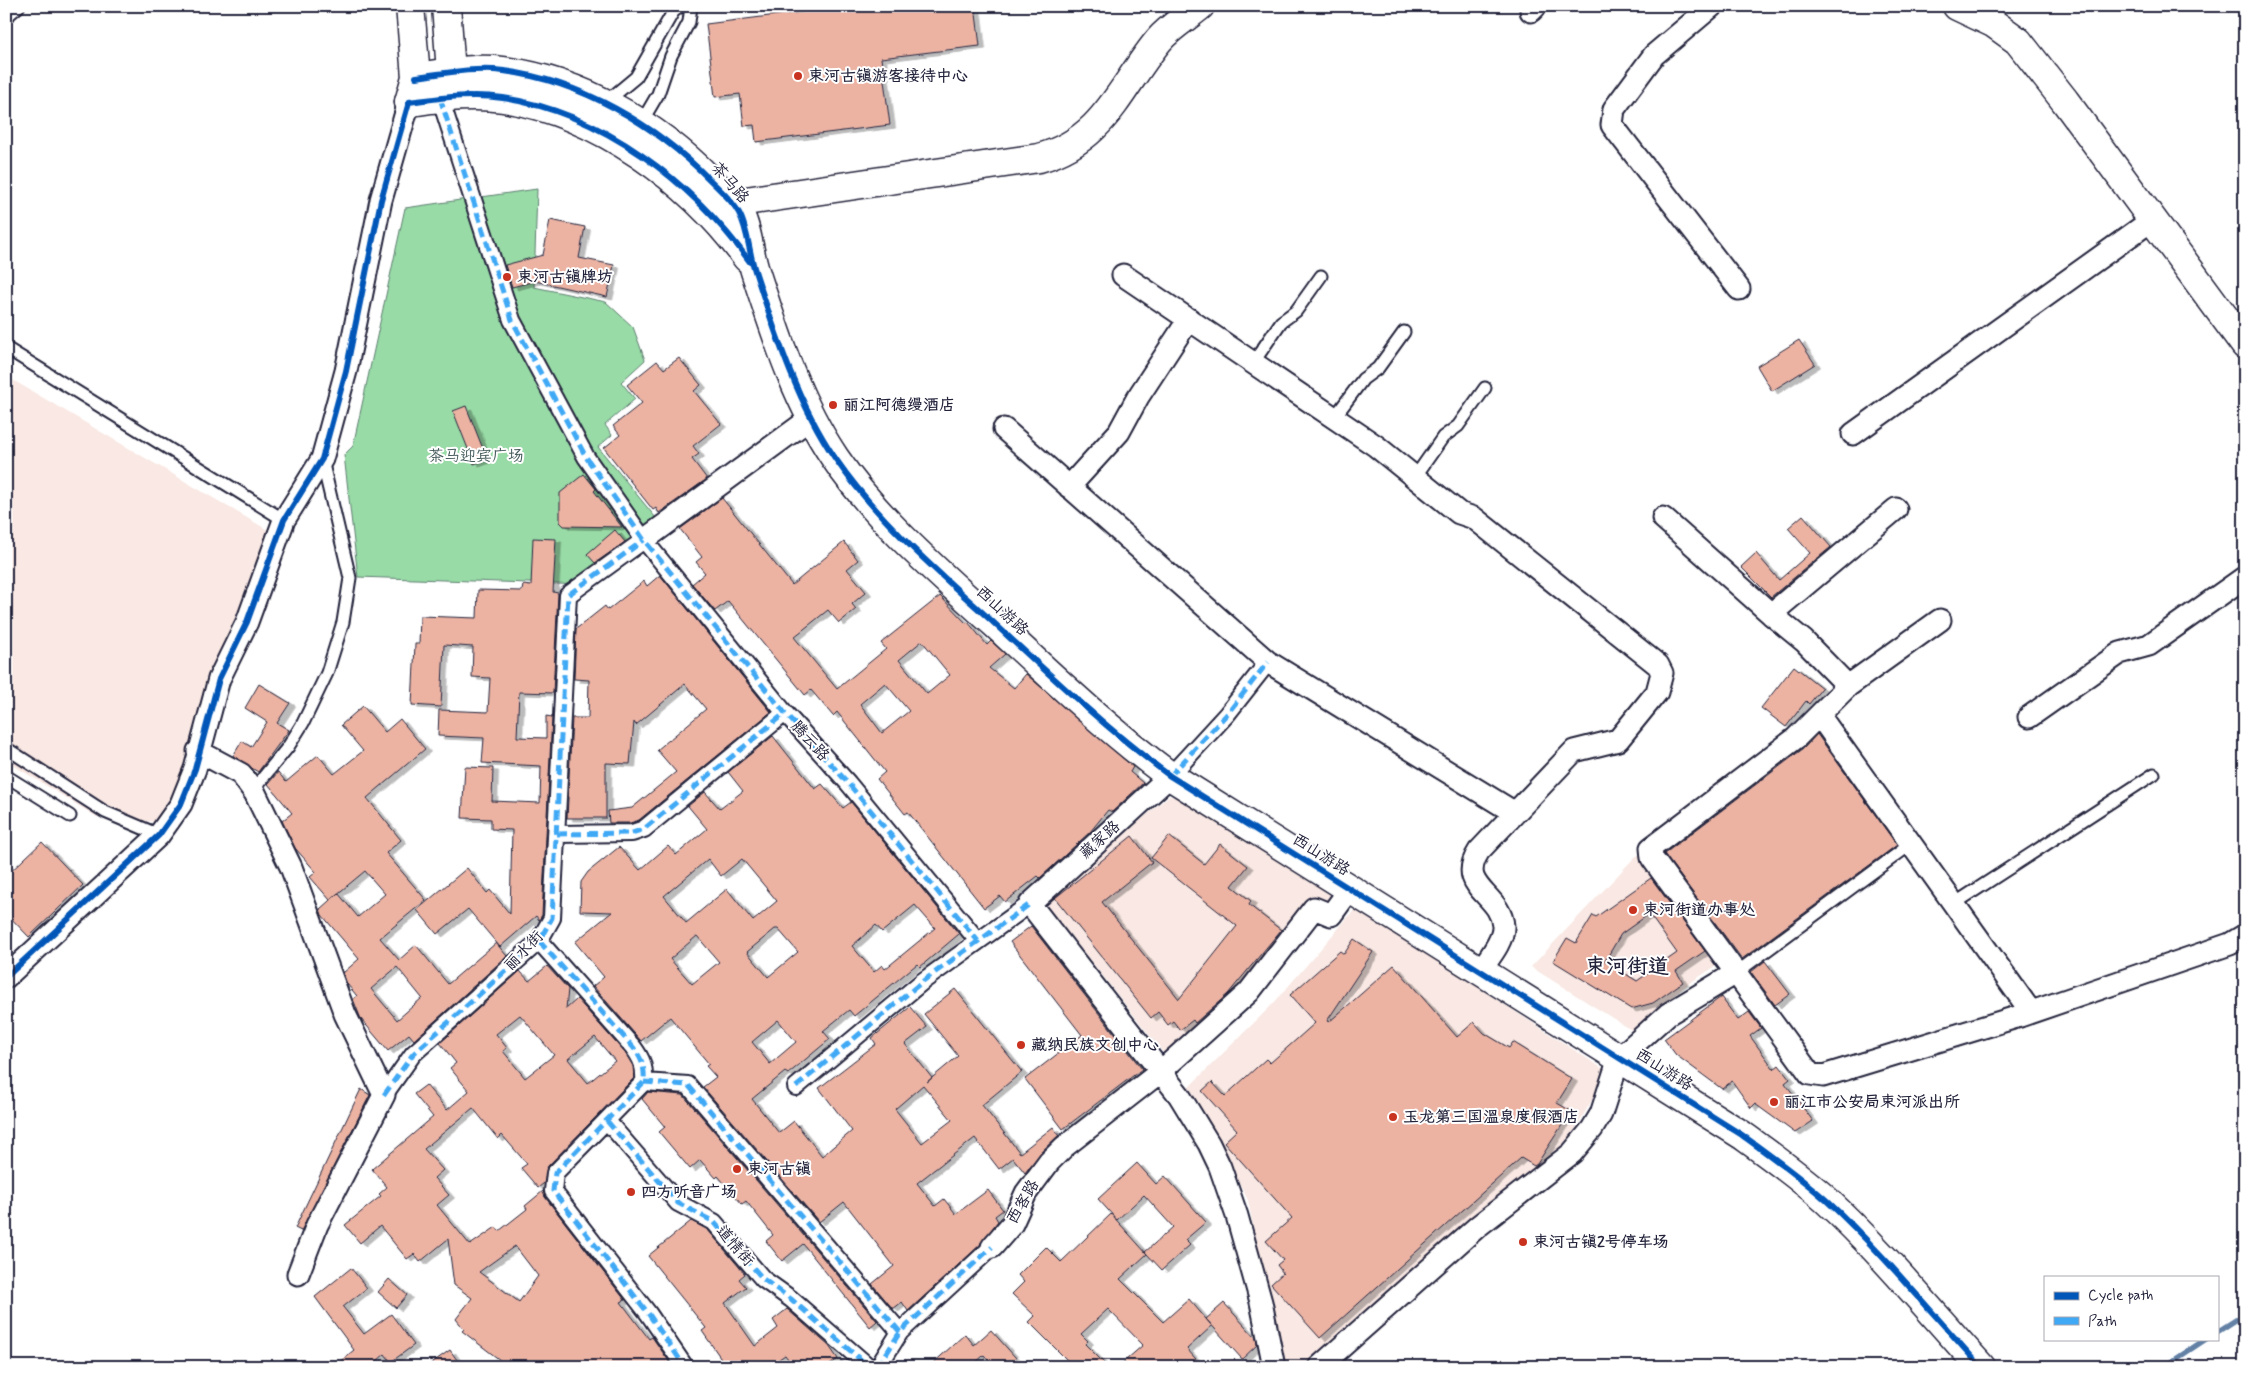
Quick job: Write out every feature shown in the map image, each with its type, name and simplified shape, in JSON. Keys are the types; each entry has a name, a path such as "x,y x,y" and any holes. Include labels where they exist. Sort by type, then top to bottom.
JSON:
{"street":[{"path":"6,977 159,835 182,804 220,680 246,622 284,520 322,459 346,371 381,200 412,89 410,6"},
{"path":"446,6 450,89"},
{"path":"732,203 1039,158 1066,149 1097,125 1119,98 1160,39 1200,6"},
{"path":"1712,6 1654,55 1614,108 1612,125 1739,289"},
{"path":"1965,8 1993,22 2018,41 2245,345"},
{"name":"茶马路","path":"450,89 482,70 506,71 544,79 605,103 641,123 672,144 697,166 732,203 741,215 754,268"},
{"name":"茶马路","path":"412,89 450,89 536,105 578,120 605,133 636,152 679,186 731,236 754,268"},
{"name":"腾云路","path":"450,89 512,320 586,457 644,540 785,713 848,783 978,941"},
{"path":"1853,434 2152,220"},
{"name":"西山游路","path":"754,268 796,385 811,418 835,458 853,482 932,566 1109,729 1170,776 1742,1135 1801,1179 1850,1223 1981,1367"},
{"path":"1123,275 1376,446 1459,513 1474,518 1650,657 1662,673 1657,692 1618,740 1574,751 1479,851 1472,862 1474,881 1500,912 1503,927 1501,936 1480,971"},
{"path":"1069,487 1119,432 1138,397 1188,319"},
{"path":"644,540 811,418"},
{"path":"1004,429 1268,662 1515,813"},
{"path":"1771,614 1896,509"},
{"path":"1663,518 1804,641 1848,686"},
{"name":"丽水街","path":"298,1274 317,1225 384,1095 413,1054 539,940 552,918 568,595 644,540"},
{"path":"2029,717 2120,653 2149,645 2245,577"},
{"path":"1940,620 1848,686 1796,738 1651,848 1652,858 1810,1074 1823,1076 2031,1012 2230,944 2245,935"},
{"path":"1170,776 1227,714 1268,662"},
{"path":"557,834 632,833 644,828 785,713"},
{"path":"1819,715 2031,1012"},
{"path":"198,751 241,774 253,790 291,867 345,1014 384,1095"},
{"name":"藏家路","path":"1030,904 1170,776"},
{"name":"西客路","path":"878,1367 900,1332 992,1247 1012,1224 1026,1193 1049,1162 1064,1147 1160,1072 1249,992 1314,908 1331,915 1350,889"},
{"path":"796,1087 923,982 1030,904 1160,1072 1195,1119 1209,1144 1229,1192 1261,1302 1274,1367"},
{"path":"539,940 640,1056 645,1070 644,1082 555,1173 553,1191 648,1313 685,1367"},
{"path":"1320,1367 1477,1226 1576,1148 1601,1114 1619,1058 1668,1014 1736,973"},
{"path":"644,1082 688,1085 900,1332"},
{"name":"道情街","path":"607,1121 678,1203 714,1222 763,1278 791,1299 869,1367"}],"lane":[{"path":"6,16 18,6"},
{"path":"605,103 636,77 673,12 680,6"},
{"path":"641,123 658,94 671,56 689,22 691,6"},
{"path":"1253,363 1281,322 1296,311 1321,276"},
{"path":"1334,418 1364,379 1378,368 1404,332"},
{"path":"6,348 284,520"},
{"path":"1415,477 1443,437 1458,426 1486,388"},
{"path":"253,790 288,747 308,715 327,673 343,622 350,578 322,459"},
{"path":"6,748 105,812 159,835"},
{"path":"1954,904 2154,774"},
{"path":"6,776 70,816"},
{"path":"1736,973 1911,844"}],"shaded area":[{"path":"6,376 271,532 212,675 181,792 157,822 97,817 6,761"},
{"path":"1169,796 1207,804 1336,895 1170,1061 1044,902"},
{"name":"束河街道办事处","path":"1642,853 1719,964 1685,986 1633,1031 1531,967 1635,857"},
{"name":"玉龙第三国温泉度假酒店","path":"1356,908 1608,1072 1565,1147 1536,1173 1491,1201 1304,1367 1288,1367 1280,1362 1248,1200 1189,1087 1273,1004"}],"green space":[{"name":"茶马迎宾广场","path":"537,189 534,287 606,302 633,327 645,360 621,382 635,399 605,425 612,435 598,447 660,523 585,585 358,577 344,455 353,446 405,208"}],"building":[{"name":"束河古镇游客接待中心","path":"849,6 864,6 864,11 905,6 975,6 980,46 881,58 890,125 756,142 754,125 744,126 740,94 715,97 706,24"},
{"path":"550,220 585,227 579,258 614,265 607,297 535,281 512,287 505,265 543,255"},
{"path":"1799,340 1815,364 1772,391 1757,366"},
{"path":"679,358 701,385 694,391 721,424 693,446 699,454 692,459 707,479 659,513 656,508 653,510 604,448 620,435 613,426 642,403 627,385 657,361 664,369"},
{"path":"466,406 487,459 474,464 453,411"},
{"path":"584,474 596,489 594,491 622,527 564,526 560,522 560,493"},
{"path":"722,498 792,585 844,542 858,560 847,569 866,592 852,604 856,609 839,623 828,610 794,637 837,689 886,649 881,643 940,596 966,623 968,622 987,645 991,641 1005,654 989,668 1014,688 1026,674 1133,767 1130,772 1143,783 1112,812 1108,810 1090,832 1040,878 1038,876 1005,902 1000,896 984,908 908,812 905,814 877,779 885,772 837,712 833,716 811,690 805,695 728,601 715,611 692,584 705,573 696,562 702,557 680,529","holes":["922,641 950,675 927,694 899,660","885,683 909,711 882,733 860,704"]},
{"path":"1803,515 1831,547 1771,597 1741,567 1756,553 1779,580 1810,553 1788,528"},
{"path":"615,530 625,542 595,563 587,554"},
{"path":"533,538 556,539 553,592 558,593 553,693 519,692 517,737 546,738 546,716 552,717 542,915 539,920 536,916 500,947 468,909 437,934 417,910 467,868 487,893 490,890 510,914 512,830 491,829 491,819 462,818 465,767 493,768 492,801 540,803 541,766 482,763 484,738 438,736 439,710 488,712 490,678 472,677 473,647 444,645 441,707 412,705 415,644 419,644 420,616 477,618 478,590 522,591 523,585 531,586"},
{"path":"660,575 771,712 639,820 630,823 609,823 608,811 632,808 676,772 657,750 706,709 685,684 636,725 634,722 630,764 606,763 606,818 567,818 572,718 588,718 589,680 574,679 576,629 605,606 608,610 644,581 647,586"},
{"path":"1794,666 1822,688 1809,704 1806,701 1786,727 1761,708"},
{"path":"259,684 290,703 277,723 289,730 258,772 233,756 242,741 251,747 267,722 245,708"},
{"path":"363,706 385,732 400,719 425,749 367,798 401,840 386,853 426,900 380,938 399,960 416,945 448,984 496,943 507,956 414,1040 409,1034 388,1051 361,1019 353,999 357,996 347,984 343,973 359,959 322,915 320,909 330,900 310,877 316,872 295,848 282,821 292,813 268,784 278,772 286,782 318,755 334,774 363,751 341,725","holes":["365,871 385,894 358,917 338,893","397,967 422,998 397,1020 371,989"]},
{"path":"1817,734 1897,845 1742,959 1664,854 1804,748"},
{"path":"773,736 815,789 822,784 843,808 851,802 959,934 920,967 917,964 854,1016 849,1010 823,1031 830,1039 788,1074 785,1072 752,1099 779,1133 794,1121 822,1156 852,1131 819,1088 876,1044 872,1038 910,1007 927,1027 905,1044 932,1078 958,1056 924,1014 955,989 1022,1072 982,1105 1020,1153 1053,1127 1059,1135 1040,1153 1025,1173 1013,1158 999,1169 975,1138 917,1183 935,1206 944,1199 956,1214 988,1190 1003,1210 995,1216 998,1221 980,1245 908,1311 902,1302 893,1309 872,1284 894,1266 844,1202 819,1222 703,1087 716,1077 706,1066 709,1064 670,1017 641,1041 593,986 604,977 575,942 612,912 580,911 581,882 588,872 619,847 640,870 668,846 676,855 707,829 688,806 705,792 720,809 743,791 728,772","holes":["708,859 721,876 742,859 777,901 753,921 727,889 686,923 664,896","915,905 935,928 885,969 882,965 874,972 852,946 876,925 882,932","775,929 778,929 798,952 768,977 747,952","697,936 719,962 692,984 670,959","778,1020 796,1042 770,1064 752,1042","923,1085 952,1120 922,1143 895,1109"]},
{"path":"1132,836 1152,862 1102,902 1179,999 1237,926 1151,858 1169,836 1204,864 1220,844 1248,866 1232,886 1251,901 1249,905 1281,930 1228,994 1195,1023 1193,1020 1180,1030 1173,1021 1168,1025 1158,1012 1151,1018 1055,898"},
{"path":"42,842 83,885 29,937 6,913 6,876"},
{"path":"1651,878 1705,951 1676,971 1683,982 1653,1003 1631,1009 1553,961 1567,938 1576,943 1593,915 1596,917","holes":["1649,914 1677,953 1637,981 1605,961 1621,934"]},
{"path":"1031,926 1142,1069 1063,1129 1025,1079 1082,1035 1010,942"},
{"name":"玉龙第三国温泉度假酒店","path":"1354,939 1373,952 1327,1021 1329,1022 1394,965 1457,1037 1474,1022 1484,1033 1509,1048 1513,1042 1572,1079 1557,1103 1571,1111 1537,1164 1534,1166 1521,1158 1320,1338 1271,1284 1283,1273 1277,1265 1283,1260 1266,1241 1292,1218 1224,1142 1237,1130 1202,1091 1212,1082 1225,1096 1266,1059 1270,1063 1315,1023 1290,995 1340,951 1344,954"},
{"path":"1765,961 1790,994 1775,1005 1751,972"},
{"path":"547,966 568,989 566,1009 577,999 625,1053 633,1066 634,1078 548,1166 544,1183 538,1188 521,1168 527,1164 502,1135 498,1139 473,1108 424,1149 443,1170 434,1178 449,1195 437,1205 470,1245 496,1227 499,1231 527,1209 525,1206 543,1191 545,1197 625,1300 621,1302 649,1339 652,1337 673,1367 509,1367 462,1331 464,1329 456,1319 472,1298 454,1285 448,1239 420,1262 414,1254 407,1259 380,1226 360,1243 345,1225 381,1196 379,1194 387,1187 372,1169 433,1117 414,1094 426,1085 447,1110 469,1091 450,1068 456,1063 440,1043 520,971 529,981","holes":["520,1015 554,1055 525,1078 503,1051 507,1048 496,1034","595,1037 615,1061 588,1083 568,1059","515,1246 538,1276 519,1302 479,1272"]},
{"path":"1721,997 1738,1020 1749,1012 1761,1028 1750,1036 1774,1069 1779,1065 1790,1079 1785,1083 1813,1121 1795,1133 1755,1104 1751,1108 1732,1081 1722,1089 1676,1055 1664,1039"},
{"path":"361,1089 370,1095 301,1231 295,1228"},
{"path":"648,1092 683,1095 877,1321 870,1327 803,1244 782,1261 766,1241 773,1235 746,1201 742,1204 718,1176 716,1178 700,1160 690,1169 659,1132 665,1127 642,1099"},
{"path":"1137,1163 1156,1184 1165,1176 1206,1222 1185,1240 1190,1245 1162,1270 1145,1252 1173,1227 1144,1195 1117,1220 1098,1199"},
{"path":"1111,1214 1147,1254 1120,1279 1163,1322 1189,1299 1212,1326 1187,1349 1203,1367 1118,1367 1143,1345 1108,1309 1081,1334 1088,1341 1085,1344 1108,1367 1074,1367 1029,1322 1035,1316 1012,1294 1024,1282 1018,1275 1046,1247 1061,1262"},
{"path":"691,1221 708,1230 745,1274 739,1279 746,1287 725,1303 755,1346 778,1328 773,1320 787,1309 829,1346 838,1359 827,1367 794,1367 785,1355 768,1367 727,1367 702,1331 706,1328 648,1256"},
{"path":"351,1268 367,1288 343,1307 364,1334 391,1314 414,1345 391,1362 385,1354 370,1367 333,1367 354,1350 315,1297"},
{"path":"389,1279 407,1295 396,1308 378,1292"},
{"path":"1224,1303 1256,1338 1257,1345 1242,1359 1206,1319"},
{"path":"991,1330 1024,1367 994,1367 984,1355 971,1367 929,1367 965,1334 974,1345"},
{"path":"450,1350 462,1367 426,1367"}],"waterway":[{"path":"2218,1331 2245,1314"},
{"path":"2164,1367 2204,1340"}],"marked path":[{"path":"440,98 512,320 586,457 644,540 785,713 848,783 978,941"},
{"path":"384,1095 413,1054 539,941 552,918 568,595 644,540"},
{"path":"1170,776 1227,714 1268,662"},
{"path":"557,834 632,833 644,829 785,713"},
{"path":"796,1087 923,981 1030,904"},
{"path":"539,941 633,1047 641,1059 644,1072 644,1082 555,1173 553,1191 648,1313 685,1367"},
{"path":"644,1082 688,1085 900,1332"},
{"path":"607,1121 678,1203 714,1222 763,1279 791,1299 869,1367"},
{"path":"878,1367 900,1332 992,1247"}],"cycle path":[{"path":"416,77 482,70 504,71 533,76 589,95 616,109 666,141 726,195 739,213 755,271 789,368 809,414 835,458 870,503 931,566 1081,703 1170,776 1742,1135 1785,1166 1826,1200 1866,1240 1981,1367"},
{"path":"6,977 159,835 181,804 195,769 219,679 247,622 284,520 322,459 346,371 381,200 409,102 456,97 480,96 503,98 540,106 576,119 610,135 673,179 727,233 750,262"}],"place":[{"name":"束河古镇游客接待中心","path":"798,76"},
{"name":"束河古镇牌坊","path":"507,277"},
{"name":"丽江阿德缦酒店","path":"833,405"},
{"name":"束河街道办事处","path":"1633,910"},
{"name":"藏纳民族文创中心","path":"1021,1045"},
{"name":"丽江市公安局束河派出所","path":"1774,1102"},
{"name":"玉龙第三国温泉度假酒店","path":"1393,1117"},
{"name":"束河古镇","path":"737,1169"},
{"name":"四方听音广场","path":"631,1192"},
{"name":"束河古镇2号停车场","path":"1523,1242"}],"district":[{"name":"束河街道","path":"1627,967"}]}
